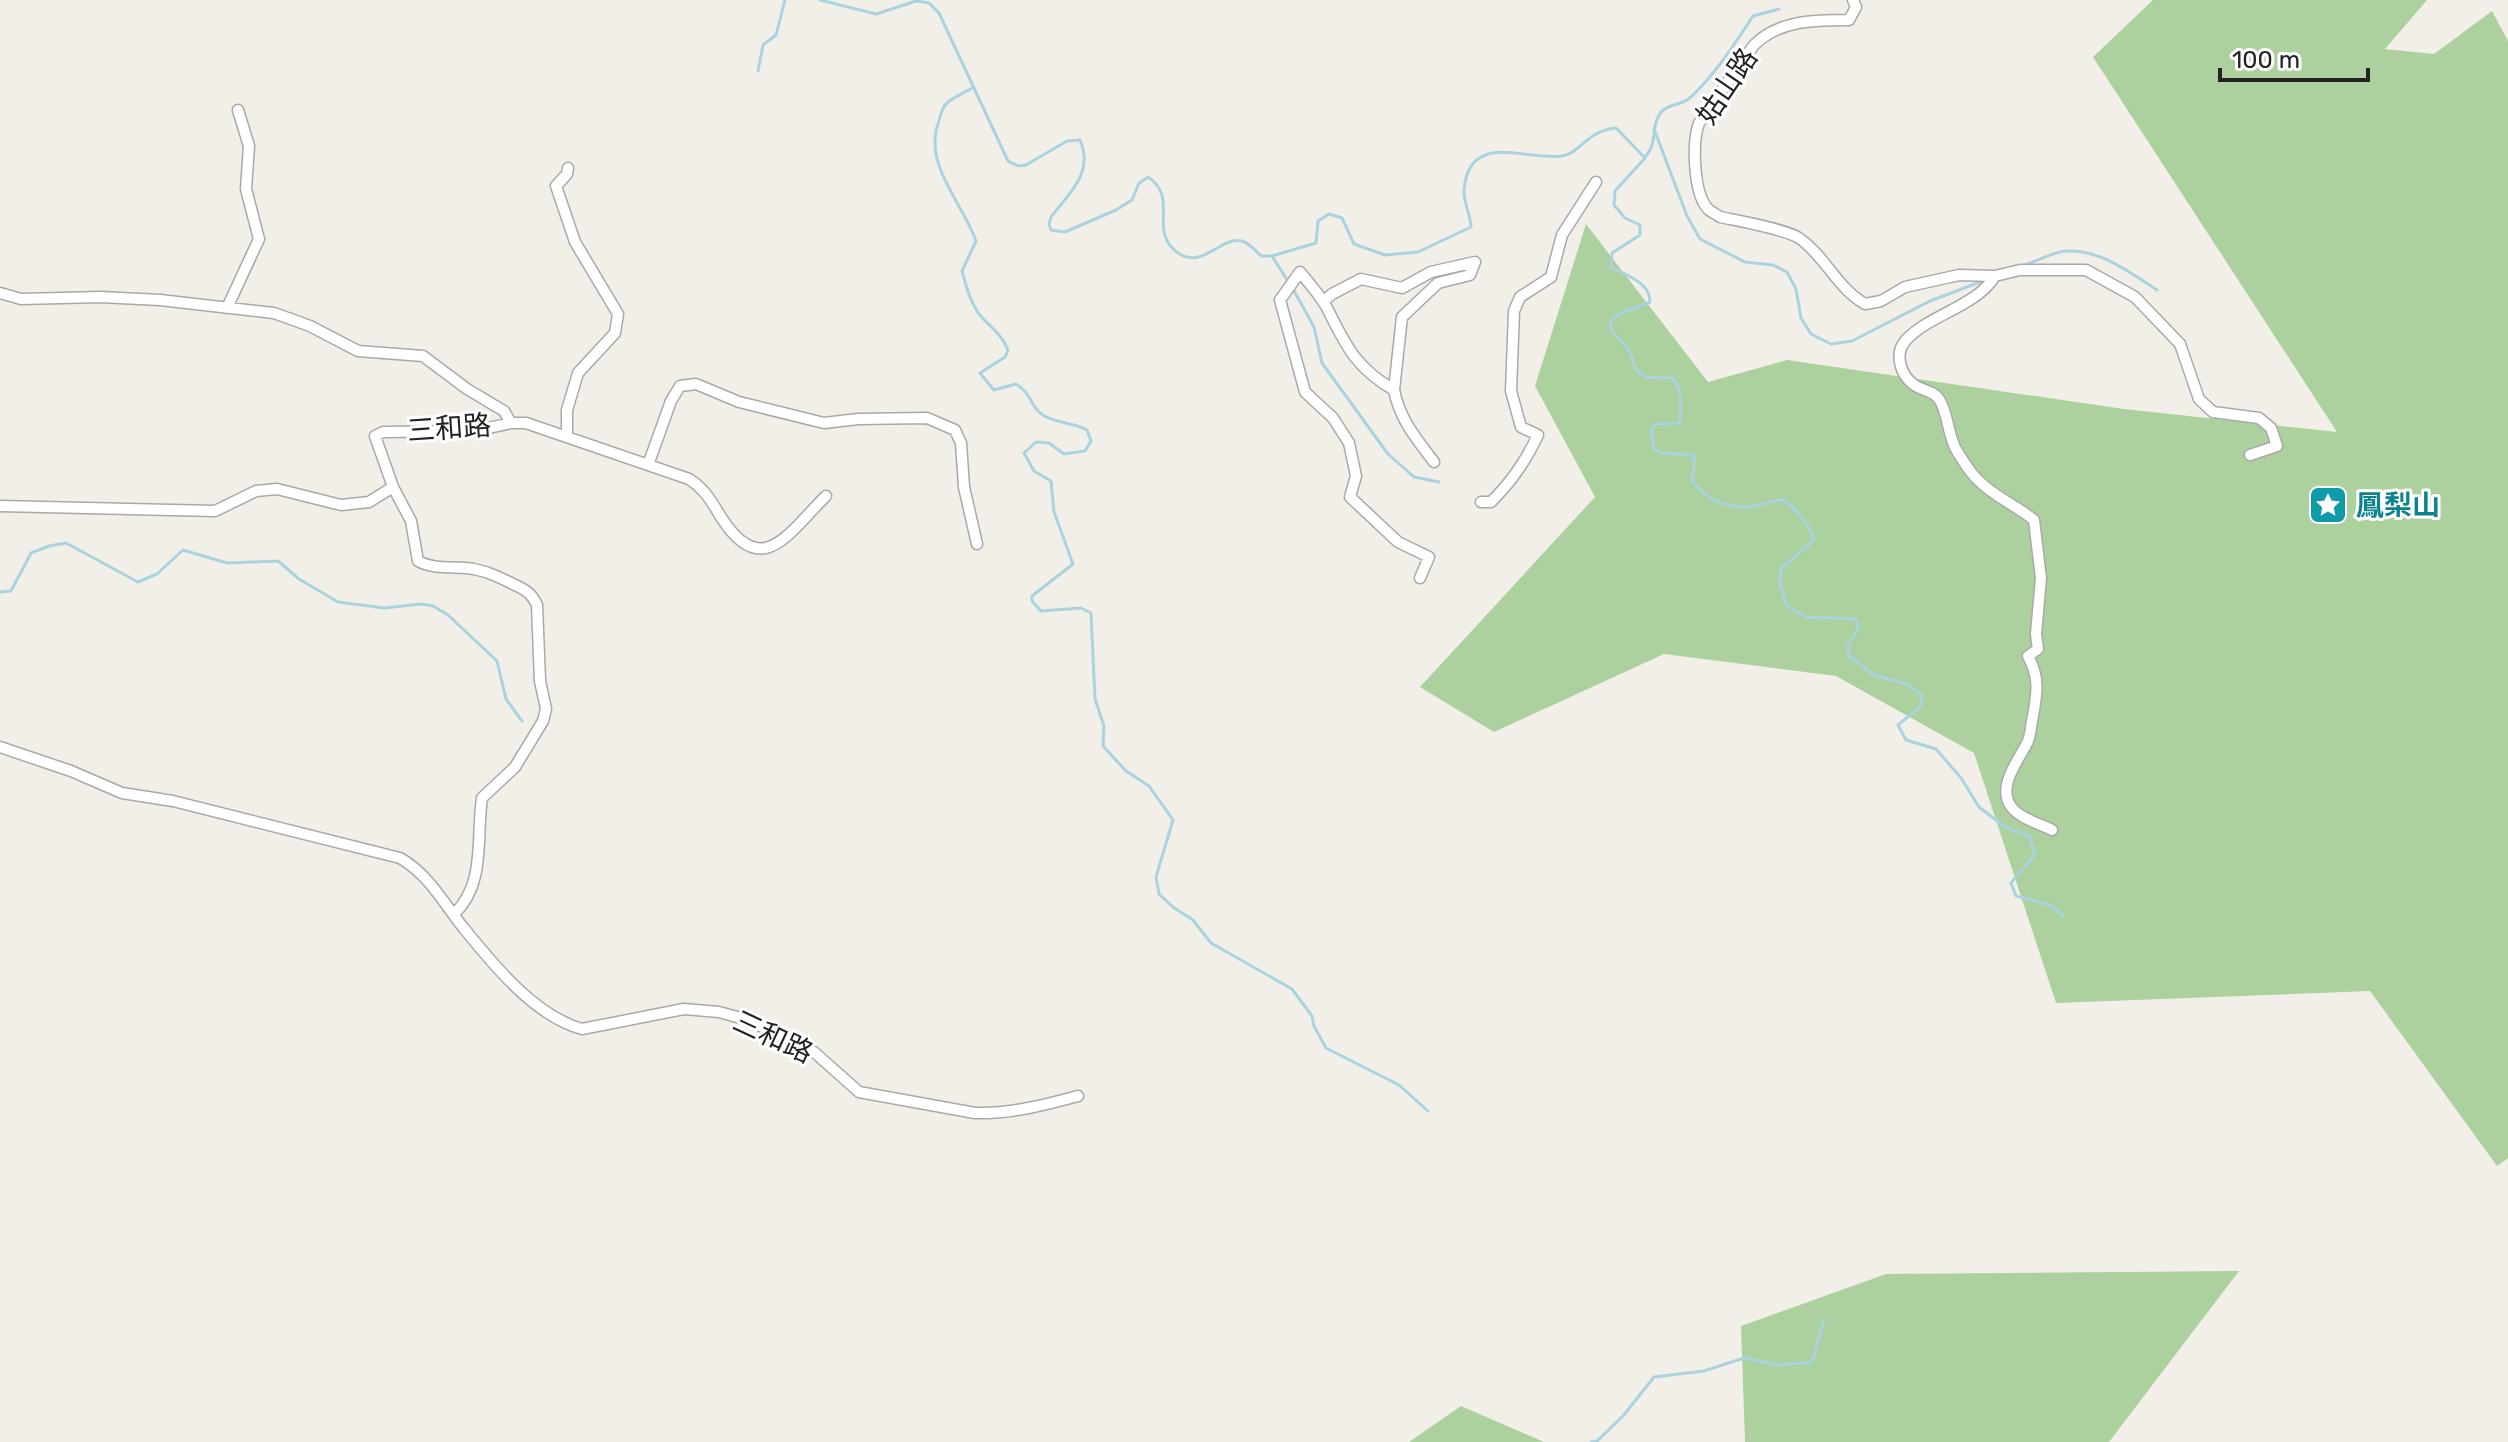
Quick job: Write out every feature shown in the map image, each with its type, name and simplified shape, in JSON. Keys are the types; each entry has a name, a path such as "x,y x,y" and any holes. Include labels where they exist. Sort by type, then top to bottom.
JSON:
{"street":[{"name":"姑山路","path":"1853,0 1856,7 1849,20 1817,20 1783,26 1765,34 1754,45 1699,123 1694,136 1701,198 1709,210 1720,217 1797,237 1852,297 1865,304 1881,301 1905,287 1959,275 1995,276"},
{"path":"227,308 259,239 246,189 249,146 238,110"},
{"path":"567,437 567,410 578,373 615,333 618,314 575,242 559,199 556,186 567,174 568,168"},
{"path":"1481,502 1491,502 1511,482 1538,435 1521,427 1511,391 1514,311 1526,292 1534,290 1551,277 1562,235 1596,182"},
{"path":"1323,302 1361,279 1402,288 1431,272 1475,262 1470,275 1438,283 1402,317 1394,390 1401,417 1434,462"},
{"path":"2052,830 2015,811 2009,803 2008,790 2012,767 2029,739 2038,697 2036,670 2028,656 2038,649 2036,634 2041,578 2034,520 1973,476 1950,437 1942,402 1935,393 1911,383 1902,368 1899,355 1903,343 1915,331 1982,290 1995,276 2020,270 2086,270 2135,297 2180,344 2199,399 2213,412 2259,418 2271,428 2277,446 2250,455"},
{"path":"1394,390 1354,359 1323,302 1300,272 1280,300 1305,392 1333,418 1349,443 1356,476 1350,497 1398,542 1429,557 1420,578"},
{"path":"0,293 21,299 100,297 160,300 274,313 310,326 358,351 423,356 467,389 504,411 511,423"},
{"path":"648,465 671,401 680,386 696,384 739,402 824,423 927,418 955,430 961,443 964,487 977,544"},
{"name":"三和路","path":"454,914 465,904 476,873 482,798 515,767 543,721 546,709 540,681 537,605 526,590 493,574 418,561 411,521 393,487 375,436 383,432 475,431 526,423 689,479 703,488 723,520 752,550 759,551 774,547 826,496"},
{"path":"0,506 215,511 256,491 277,489 341,505 369,502 393,487"},
{"name":"三和路","path":"0,747 71,771 122,793 173,801 400,858 421,872 511,984 566,1024 582,1029 684,1009 719,1012 748,1020 814,1052 859,1092 975,1113 1044,1106 1078,1096"}],"green space":[{"path":"2153,0 2427,0 2385,49 2434,54 2492,11 2508,41 2508,1158 2497,1166 2370,991 2056,1003 1974,753 1836,676 1664,654 1494,732 1420,687 1595,497 1535,386 1586,224 1708,382 1787,360 2124,409 2337,432 2093,57"},
{"path":"2239,1271 2109,1442 1745,1442 1741,1326 1886,1274"},
{"path":"1461,1406 1544,1442 1409,1442"}],"waterway":[{"path":"758,71 763,45 776,35 785,0"},
{"path":"820,0 876,14 916,1 929,3 939,13 1008,161 1018,166 1026,165 1067,141 1080,140 1084,152 1082,172 1051,217 1051,230 1065,232 1116,210 1132,200 1139,183 1148,177 1162,195 1163,225 1169,244 1187,257 1195,258 1234,241 1245,242 1261,256 1272,256 1316,243 1318,221 1329,214 1342,218 1354,244 1385,255 1418,252 1471,227 1464,190 1468,172 1476,160 1502,152 1562,156 1598,133 1616,128 1645,158 1615,191 1614,205 1625,218 1640,225 1640,235 1612,253 1611,267 1642,285 1650,302 1615,316 1610,323 1611,330 1629,350 1637,371 1646,377 1672,378 1680,399 1680,423 1655,424 1651,432 1654,449 1661,453 1693,455 1692,480 1714,500 1744,507 1784,500 1798,513 1814,540 1781,569 1780,584 1787,606 1806,617 1856,619 1858,629 1848,645 1849,656 1874,675 1909,685 1922,696 1921,706 1898,725 1906,740 1936,749 1961,778 1979,807 2005,827 2029,836 2035,854 2011,883 2016,896 2050,905 2063,916"},
{"path":"1646,156 1662,111 1687,100 1700,88 1753,16 1779,9"},
{"path":"972,88 945,106 935,137 940,168 976,241 962,271 969,293 979,314 999,335 1008,350 1005,357 980,373 994,390 1016,384 1042,415 1087,430 1091,441 1085,451 1064,454 1049,443 1036,442 1024,453 1034,471 1051,481 1054,512 1073,564 1032,596 1032,601 1041,611 1081,608 1091,613 1095,699 1104,726 1103,746 1126,771 1149,786 1173,820 1156,877 1159,894 1193,920 1211,943 1292,989 1312,1016 1326,1048 1399,1085 1428,1111"},
{"path":"1654,129 1687,216 1700,239 1745,262 1773,265 1787,272 1796,289 1801,318 1811,334 1831,344 1852,341 1930,301 1988,279"},
{"path":"2025,265 2060,252 2086,253 2112,262 2157,290"},
{"path":"1272,256 1289,283"},
{"path":"1293,289 1314,327 1322,363 1388,454 1414,477 1439,482"},
{"path":"0,592 11,591 31,553 66,543 138,582 157,574 183,550 227,563 278,561 299,579 338,602 384,608 421,604 433,606 448,615 497,661 506,699 522,721"},
{"path":"1591,1442 1597,1441 1623,1416 1654,1377 1704,1371 1744,1358 1779,1365 1812,1362 1824,1320"}],"place":[{"name":"鳳梨山","path":"2328,505"}]}
